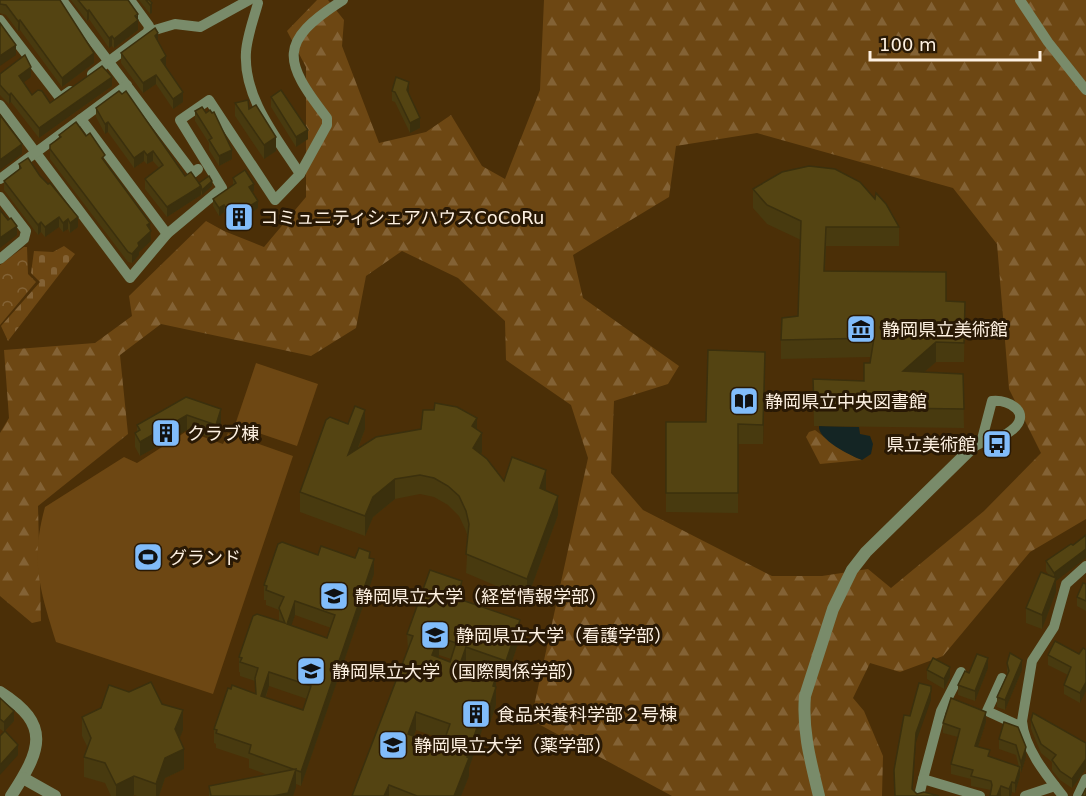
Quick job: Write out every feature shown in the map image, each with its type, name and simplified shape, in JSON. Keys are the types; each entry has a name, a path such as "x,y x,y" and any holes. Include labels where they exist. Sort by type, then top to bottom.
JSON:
{"street":[{"path":"62,0 193,173 198,169"},
{"path":"130,0 149,26 148,32"},
{"path":"0,21 60,98 148,32 175,24 200,27 249,0"},
{"path":"256,0 258,3 245,51 247,78 259,110 300,174"},
{"path":"0,105 130,278 167,234 222,188 180,120 208,100 275,200 300,174 327,126 327,118 296,74 292,61 297,43 321,14 343,0"},
{"path":"1020,0 1047,42 1086,90"},
{"path":"0,178 127,85"},
{"path":"81,118 167,234"},
{"path":"0,198 26,231 24,239 0,259"},
{"path":"819,796 806,744 805,696 842,588 866,552 977,445"},
{"path":"1022,728 1028,676 1032,662 1054,627 1066,584 1086,566"},
{"path":"919,796 941,711 961,672"},
{"path":"1002,678 987,711 1022,728 1063,796"},
{"path":"0,692 24,708 35,723 36,743 23,778 11,796"},
{"path":"23,778 55,796"},
{"path":"923,779 980,796"},
{"path":"1078,796 1086,779"},
{"path":"1025,796 1055,786"}],"green space":[{"path":"317,0 328,0 344,20 342,46 379,143 426,132 451,115 482,166 505,179 540,90 544,0 1086,0 1086,519 1030,552 943,656 900,672 870,663 853,698 864,711 883,756 882,796 672,796 531,720 588,458 571,405 506,360 505,321 458,278 402,251 366,276 356,328 311,356 161,324 120,355 128,434 38,506 41,621 32,623 0,596 0,433 9,418 4,350 95,343 132,316 129,296 206,221 264,247 306,197 306,67 287,31","holes":["757,133 953,188 997,244 1009,389 1041,453 984,511 891,588 868,569 822,576 772,576 643,510 611,473 614,401 668,384 679,366 583,298 573,255 669,197 676,146"]},
{"path":"64,246 75,254 8,341 1,326 40,282 31,273 34,251 53,252"},
{"path":"27,247 28,274 36,282 0,325 0,265"},
{"path":"256,363 318,384 297,446 235,425"},
{"path":"815,430 843,451 862,460 820,464 806,437 809,432"},
{"name":"グランド","path":"187,431 223,444 228,433 293,456 213,694 56,642 45,607 39,575 38,544 45,507 124,457 137,463"}],"shaded area":[{"path":"819,426 859,427 860,434 870,436 873,444 871,454 862,460 843,451 823,436"}],"building":[{"path":"0,0 60,0 94,53 62,78 20,20 18,21 6,5 0,4"},
{"path":"78,0 128,0 138,14 135,16 138,20 114,39 112,36 109,38 89,10 87,11"},
{"path":"0,23 16,45 0,56"},
{"path":"155,28 158,33 155,36 166,56 161,60 183,92 173,99 156,75 143,83 121,53"},
{"path":"25,55 31,67 19,76 32,95 38,90 42,91 50,103 102,66 112,77 39,128 11,93 9,95 0,85 0,74"},
{"path":"396,77 409,82 407,90 420,118 410,123 395,92 392,91"},
{"path":"281,90 308,130 296,137 271,97"},
{"path":"119,91 122,94 126,91 185,176 191,172 201,186 167,207 145,179 163,165 153,151 147,155 144,151 134,158 108,122 105,124 96,108"},
{"path":"248,100 249,109 256,105 276,137 264,145 235,103"},
{"path":"202,107 206,113 210,110 214,112 232,150 219,156 209,140 212,138 195,111"},
{"path":"0,115 22,144 0,160"},
{"path":"76,122 86,136 90,133 105,155 102,158 150,223 147,225 151,231 138,243 139,246 132,254 128,252 50,149 50,145 61,137 59,135"},
{"path":"28,158 40,176 48,184 50,183 78,217 70,223 68,219 63,223 59,217 45,227 41,222 38,225 4,181 21,168 19,164"},
{"path":"809,166 835,169 860,182 875,199 876,193 886,204 899,227 826,227 824,271 946,272 946,301 965,302 964,343 936,342 903,371 963,374 964,409 814,407 813,379 864,381 864,363 870,363 874,338 781,340 782,318 798,316 801,221 767,205 753,189 782,172"},
{"path":"245,170 254,184 249,187 258,201 245,209 248,213 236,221 224,205 219,208 213,199 236,183 233,178"},
{"path":"209,176 212,181 202,190 199,183"},
{"path":"0,210 17,226 0,238"},
{"path":"708,350 765,352 763,425 738,424 738,493 666,493 666,422 706,422"},
{"path":"186,397 221,409 216,425 187,415 140,442 135,433 140,430 137,425"},
{"path":"435,403 457,407 477,418 472,426 482,433 473,448 487,459 504,481 512,457 546,470 540,488 558,496 527,579 466,554 469,524 466,511 459,496 434,478 420,475 395,479 373,497 365,516 300,492 326,420 330,417 348,424 355,406 365,410 348,455 376,437 421,429 423,410 434,410"},
{"path":"1086,535 1086,549 1054,573 1046,561"},
{"path":"282,542 318,555 321,546 355,558 359,548 370,552 369,558 374,559 301,772 249,753 251,745 216,733 217,730 214,729 228,688 231,689 232,685 256,694 255,678 258,668 240,662 242,658 239,657 253,616 257,614 285,623 279,608 284,597 266,590 267,586 264,585 278,544","holes":["295,601 335,615 327,638 287,624","269,672 311,686 303,710 261,696"]},
{"path":"430,570 462,581 456,598 520,620 506,661 466,647 460,664 496,676 493,686 496,687 489,709 484,707 467,757 469,758 454,796 417,796 389,785 384,796 352,796 413,636 407,634","holes":["439,637 456,643 450,662 432,655","416,712 450,724 442,747 408,734"]},
{"path":"1041,572 1056,578 1042,615 1026,608"},
{"path":"1083,583 1086,584 1086,601 1077,597"},
{"path":"1055,641 1079,654 1083,648 1086,650 1086,682 1080,693 1064,685 1071,667 1048,655"},
{"path":"1010,653 1022,660 1005,700 997,697 1009,671 1007,663"},
{"path":"977,654 988,658 975,691 958,685 965,671 969,673"},
{"path":"933,658 950,667 944,679 927,670"},
{"path":"151,682 162,704 183,710 175,729 184,749 165,758 156,784 134,776 116,785 105,763 84,757 91,738 82,717 101,708 109,685 129,692"},
{"path":"919,683 931,686 931,691 916,733 912,789 917,794 924,792 939,796 895,796 894,770 904,715 910,716"},
{"path":"0,698 14,711 4,722 0,719"},
{"path":"951,698 986,712 975,746 990,750 988,756 1020,767 1015,783 1012,782 1009,789 1001,786 997,796 990,796 991,781 971,776 973,770 951,764 960,729 943,723"},
{"path":"1033,713 1086,743 1086,759 1072,779 1060,771 1052,760 1056,755 1041,744 1031,720"},
{"path":"1004,722 1018,727 1026,747 1021,763 1016,745 999,739"},
{"path":"5,731 18,745 0,765 0,736"},
{"path":"296,769 288,793 273,796 211,796 209,786"}],"place":[{"name":"コミュニティシェアハウスCoCoRu","path":"239,217"},
{"name":"静岡県立美術館","path":"861,329"},
{"name":"静岡県立中央図書館","path":"744,401"},
{"name":"クラブ棟","path":"166,433"},
{"name":"県立美術館","path":"997,444"},
{"name":"グランド","path":"148,557"},
{"name":"静岡県立大学（経営情報学部）","path":"334,596"},
{"name":"静岡県立大学（看護学部）","path":"435,635"},
{"name":"静岡県立大学（国際関係学部）","path":"311,671"},
{"name":"食品栄養科学部２号棟","path":"476,714"},
{"name":"静岡県立大学（薬学部）","path":"393,745"}]}
